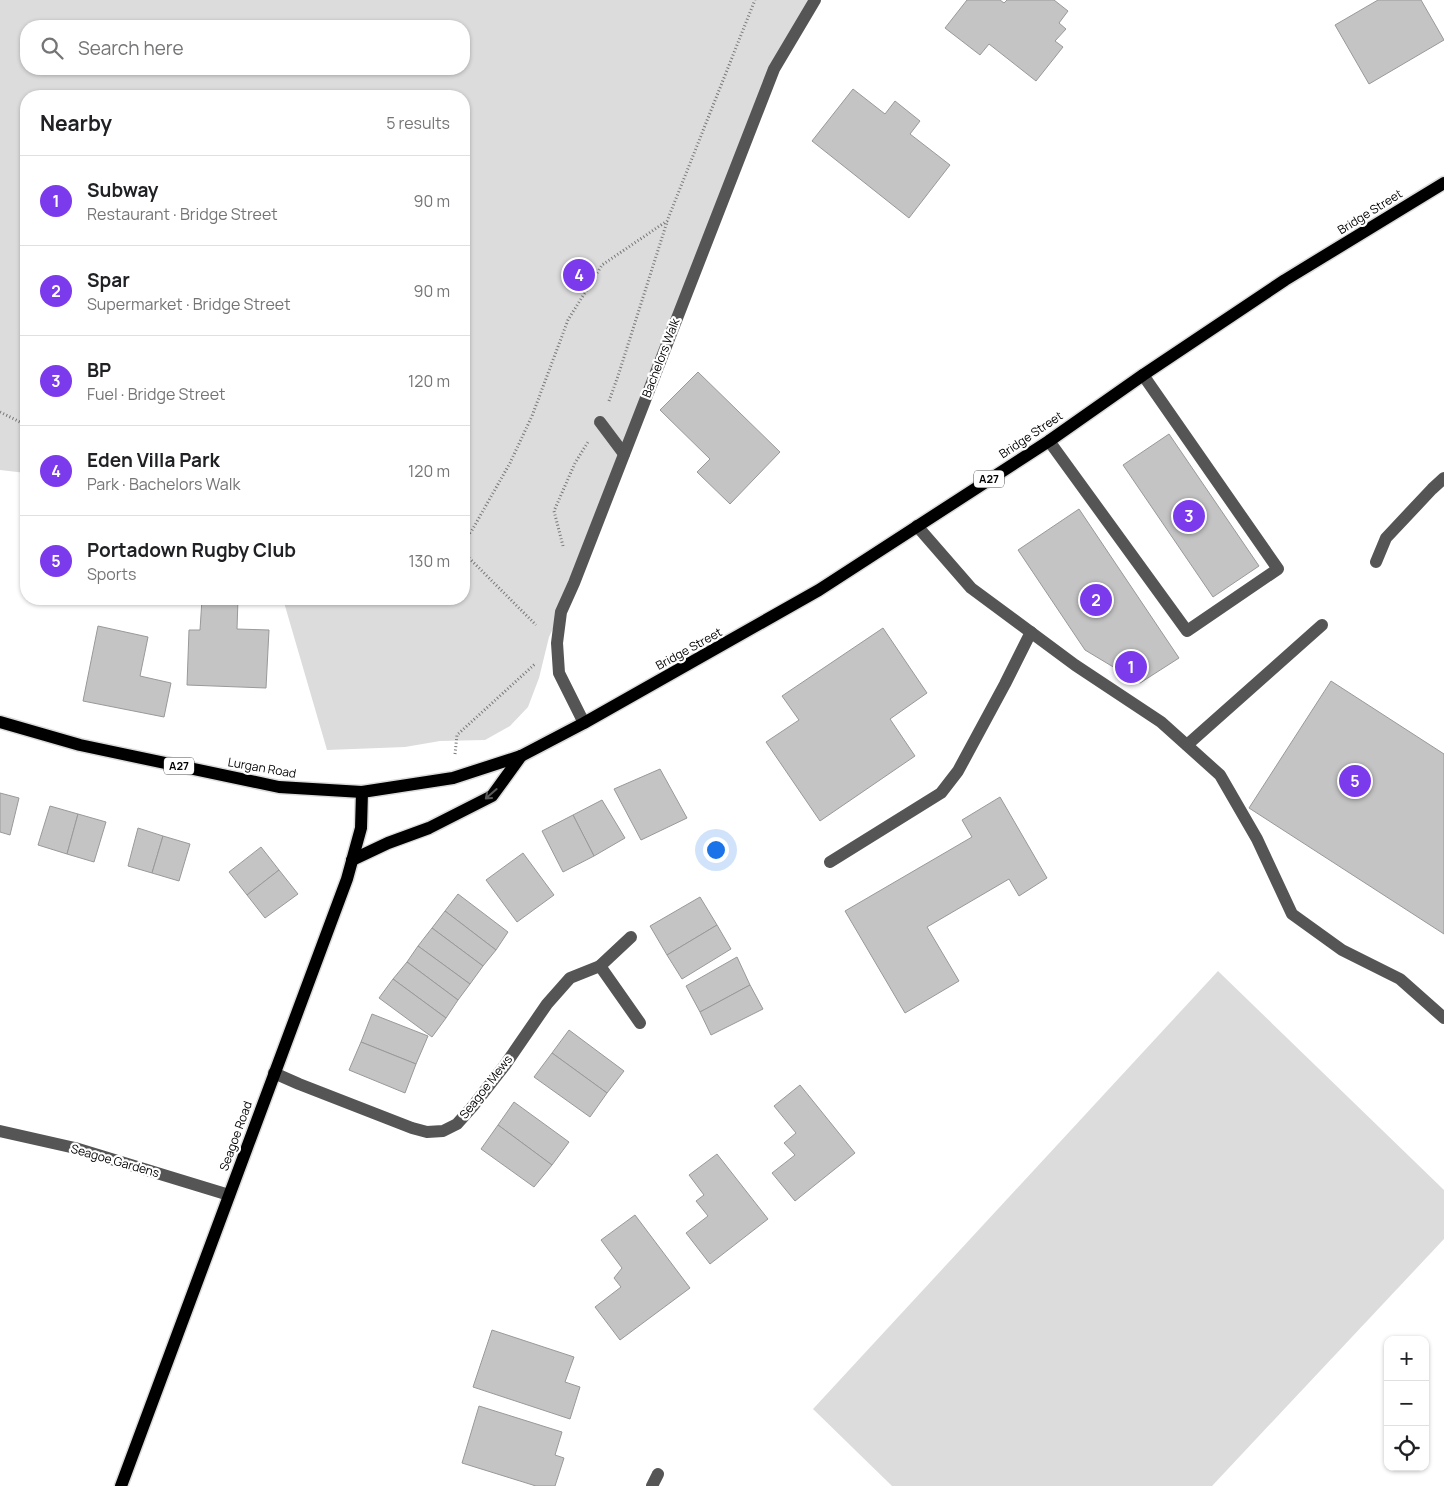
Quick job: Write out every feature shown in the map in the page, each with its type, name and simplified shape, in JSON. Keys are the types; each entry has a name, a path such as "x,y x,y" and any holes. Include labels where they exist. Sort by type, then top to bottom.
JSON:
{"main road":[{"name":"Bridge Street","path":"521,756 584,723 819,590 1048,441 1142,375 1285,280 1444,183"},
{"name":"Lurgan Road","path":"0,722 80,745 279,787 362,792 453,778 521,756"},
{"path":"352,860 388,843 429,828 492,796 521,756"},
{"name":"Seagoe Road","path":"121,1486 347,878 362,828 362,792"}],"street":[{"name":"Bachelors Walk","path":"584,723 558,673 557,643 561,612 574,583 774,69 815,0"},
{"path":"1048,441 1187,631 1278,569 1142,375"},
{"path":"600,422 624,454"},
{"path":"1376,562 1386,538 1444,478"},
{"path":"917,526 971,588 1074,665 1161,722 1220,776 1257,840 1292,914 1342,950 1400,979 1444,1018"},
{"path":"1187,745 1322,625"},
{"path":"830,862 941,794 958,771 1031,632"},
{"name":"Seagoe Mews","path":"274,1073 412,1128 427,1132 443,1131 457,1124 473,1106 505,1065 547,1004 570,978 600,966 631,937"},
{"path":"600,966 640,1023"},
{"name":"Seagoe Gardens","path":"0,1131 75,1148 229,1195"},
{"path":"652,1486 658,1474"}],"path":[{"path":"574,583 554,511 574,463 600,422 618,376 667,221 754,0"},
{"path":"470,533 510,463 532,416 568,320 602,266 667,221"},
{"path":"0,412 20,423"},
{"path":"470,559 540,629"},
{"path":"453,778 456,735 557,643"}],"shaded area":[{"path":"0,0 815,0 774,69 561,612 549,637 539,678 528,707 510,726 485,740 440,741 405,747 327,750 285,605 470,605 470,90 20,90 20,472 0,470"},
{"path":"1218,971 1444,1190 1444,1239 1212,1486 892,1486 813,1409"}],"building":[{"path":"967,0 1000,0 1004,3 1007,0 1054,0 1068,11 1059,23 1066,29 1055,41 1063,47 1036,81 989,44 980,55 945,28"},
{"path":"1378,0 1421,0 1444,40 1369,84 1335,25"},
{"path":"853,89 885,114 895,101 920,121 910,134 950,165 909,218 812,141"},
{"path":"698,372 780,452 730,504 697,472 710,459 660,410"},
{"path":"1169,434 1259,566 1213,597 1123,465"},
{"path":"1079,509 1179,658 1140,683 1085,650 1018,550"},
{"path":"202,605 238,605 237,629 269,630 266,688 187,685 189,630 200,630"},
{"path":"98,626 148,637 140,676 171,683 164,717 83,701"},
{"path":"883,628 927,693 890,719 915,756 820,821 766,742 799,720 782,696"},
{"path":"1331,681 1444,754 1444,934 1249,808"},
{"path":"660,769 687,818 641,840 614,789"},
{"path":"0,793 19,798 10,835 0,832"},
{"path":"1000,797 1047,878 1019,896 1009,879 927,927 959,981 905,1013 845,911 972,837 962,820"},
{"path":"602,800 625,838 594,856 573,815"},
{"path":"50,806 78,814 67,854 38,845"},
{"path":"78,814 106,822 94,862 67,854"},
{"path":"573,815 594,856 563,872 542,831"},
{"path":"138,828 163,836 152,873 128,866"},
{"path":"163,836 190,844 179,881 152,873"},
{"path":"261,847 279,870 247,895 229,872"},
{"path":"523,853 554,895 517,922 486,880"},
{"path":"279,870 298,894 265,918 247,895"},
{"path":"458,894 508,932 496,950 445,911"},
{"path":"700,897 717,925 667,955 650,926"},
{"path":"445,911 496,950 483,966 432,928"},
{"path":"717,925 731,949 682,979 667,955"},
{"path":"432,928 483,966 470,984 418,946"},
{"path":"418,946 470,984 458,1000 407,962"},
{"path":"737,957 750,985 700,1012 686,986"},
{"path":"407,962 458,1000 446,1018 393,979"},
{"path":"393,979 446,1018 432,1037 379,998"},
{"path":"750,985 763,1009 711,1035 700,1012"},
{"path":"372,1014 428,1036 416,1064 361,1042"},
{"path":"569,1030 624,1071 607,1093 552,1053"},
{"path":"361,1042 416,1064 405,1093 349,1070"},
{"path":"552,1053 607,1093 590,1117 534,1077"},
{"path":"800,1085 855,1153 795,1201 772,1173 795,1155 784,1143 796,1133 774,1106"},
{"path":"514,1102 569,1142 552,1165 498,1125"},
{"path":"498,1125 552,1165 534,1187 481,1149"},
{"path":"717,1154 768,1219 710,1264 686,1233 708,1216 696,1201 704,1195 689,1175"},
{"path":"635,1215 690,1288 620,1340 595,1307 621,1287 614,1278 622,1268 601,1240"},
{"path":"492,1330 574,1357 565,1382 580,1387 570,1419 473,1387"},
{"path":"479,1406 562,1432 555,1455 564,1458 555,1486 536,1486 462,1463"}],"place":[{"name":"Eden Villa Park","path":"579,275"},
{"name":"BP","path":"1189,516"},
{"name":"Spar","path":"1096,600"},
{"name":"Subway","path":"1131,667"},
{"name":"Portadown Rugby Club","path":"1355,781"}]}
